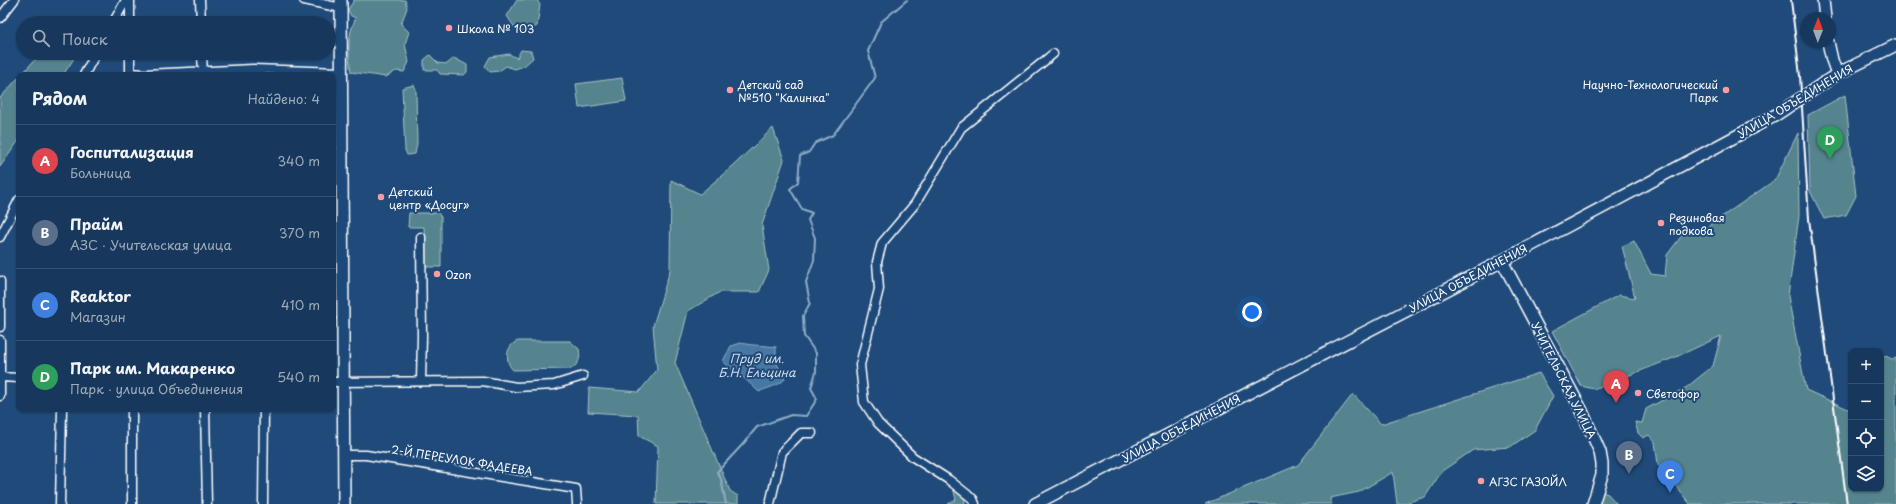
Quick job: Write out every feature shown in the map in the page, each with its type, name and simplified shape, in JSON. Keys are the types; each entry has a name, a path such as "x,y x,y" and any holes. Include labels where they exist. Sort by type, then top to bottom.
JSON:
{"main road":[{"path":"1823,0 1824,12"},
{"path":"341,4 338,382 345,455 344,504"},
{"name":"УЛИЦА ОБЪЕДИНЕНИЯ","path":"1035,504 1776,115 1838,74 1896,44"},
{"path":"1829,48 1832,60 1838,74"},
{"name":"УЧИТЕЛЬСКАЯ УЛИЦА","path":"1502,260 1582,411 1600,452 1602,474 1593,504"}],"street":[{"path":"0,18 14,0"},
{"path":"117,16 126,0"},
{"path":"130,0 130,16"},
{"path":"200,0 201,16"},
{"path":"304,0 341,4"},
{"path":"975,504 973,499 913,457 878,423 864,402 860,365 879,289 878,262 882,243 915,204 961,128 1053,54"},
{"path":"86,72 92,60"},
{"path":"130,60 130,72"},
{"path":"202,60 203,72"},
{"path":"266,72 341,72"},
{"path":"0,237 16,206"},
{"path":"421,237 421,381"},
{"path":"0,281 0,327"},
{"path":"0,340 0,396"},
{"path":"338,382 483,381 516,387 554,385 583,376"},
{"path":"0,377 16,378"},
{"path":"60,504 62,412"},
{"path":"132,412 132,504"},
{"path":"205,412 207,504"},
{"path":"263,504 264,412"},
{"path":"770,504 782,452 801,433 812,433"},
{"name":"2-Й ПЕРЕУЛОК ФАДЕЕВА","path":"345,455 366,455 576,489 577,504"}],"green space":[{"path":"354,0 405,0 407,8 401,24 409,32 405,44 409,62 404,72 396,71 386,77 351,72 349,45 351,31 356,18 351,16 348,10"},
{"path":"517,0 537,0 540,5 537,26 525,32 515,28 507,16"},
{"path":"521,50 531,51 533,58 524,66 515,69 506,66 499,71 490,72 485,66 490,57 509,54 517,58"},
{"path":"430,55 438,63 447,64 454,58 467,65 467,72 464,75 440,74 437,70 424,70 424,60"},
{"path":"35,60 73,60 65,72 24,72"},
{"path":"622,78 626,101 579,108 576,84"},
{"path":"16,80 16,144 0,167 0,98"},
{"path":"414,85 416,89 417,144 415,154 407,155 405,150 402,88"},
{"path":"1845,95 1856,196 1846,215 1824,219 1810,191 1808,115"},
{"path":"773,128 784,160 762,225 769,270 759,292 720,292 688,311 675,363 730,491 738,496 738,504 656,504 658,446 639,436 638,415 588,412 589,388 639,392 657,370 653,326 670,270 671,180 700,194 734,165"},
{"path":"1798,133 1799,216 1788,296 1806,390 1848,409 1848,492 1884,492 1884,355 1892,359 1896,358 1896,504 1690,504 1658,464 1655,442 1649,435 1643,438 1638,433 1635,422 1642,423 1646,409 1687,387 1713,366 1721,336 1676,357 1594,389 1581,386 1552,331 1619,295 1635,298 1622,246 1634,241 1651,274 1665,276 1667,255 1686,230 1704,229 1775,180"},
{"path":"409,213 438,213 441,217 441,267 427,267 425,264 424,227 408,227"},
{"path":"518,341 570,341 579,349 579,360 571,369 513,370 507,358 511,346"},
{"path":"1539,373 1553,396 1535,430 1510,447 1473,450 1442,471 1425,497 1402,504 1397,504 1393,472 1359,492 1330,498 1332,504 1205,504 1298,465 1353,394 1381,424"},
{"path":"953,487 964,496 965,504 948,504 956,500"},
{"path":"1600,491 1608,494 1617,504 1598,504"}],"water":[{"name":"Пруд им. Б.Н. Ельцина","path":"741,343 776,347 776,362 785,379 776,385 759,392 744,378 733,371 723,361 731,346"}],"waterway":[{"path":"726,504 721,479 717,472 757,427 791,415 806,416 817,399 811,388 816,372 816,353 804,336 803,316 810,303 806,282 814,260 815,238 808,220 812,213 802,209 790,189 798,182 800,156 809,152 815,143 833,135 875,78 868,51 881,22 907,0"}],"railway":[{"path":"1791,0 1800,76 1809,219 1847,504"}],"place":[{"name":"Школа № 103","path":"449,28"},
{"name":"Детский сад №510 \"Калинка\"","path":"730,90"},
{"name":"Научно-Технологический Парк","path":"1726,90"},
{"name":"Парк им. Макаренко","path":"1830,159"},
{"name":"Детский центр «Досуг»","path":"381,197"},
{"name":"Резиновая подкова","path":"1661,223"},
{"name":"Ozon","path":"437,274"},
{"name":"Светофор","path":"1638,393"},
{"name":"Госпитализация","path":"1616,403"},
{"name":"Прайм","path":"1629,474"},
{"name":"АГЗС ГАЗОЙЛ","path":"1481,481"},
{"name":"Reaktor","path":"1670,493"}]}
